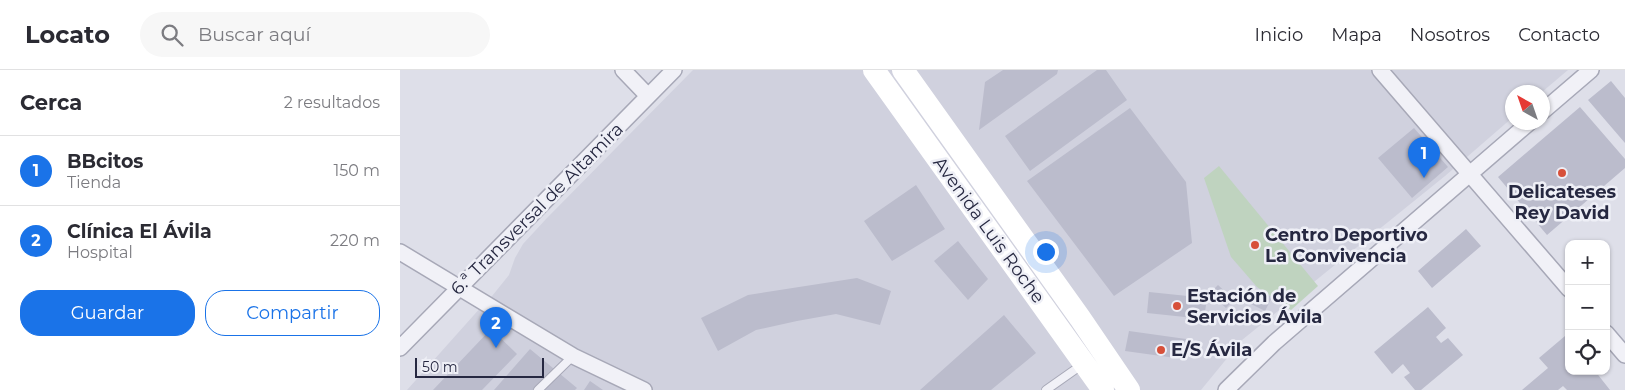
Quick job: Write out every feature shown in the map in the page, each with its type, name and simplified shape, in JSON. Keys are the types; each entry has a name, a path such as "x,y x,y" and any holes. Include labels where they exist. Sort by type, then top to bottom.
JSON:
{"main road":[{"name":"Avenida Luis Roche","path":"874,70 1103,390"},
{"name":"Avenida Luis Roche","path":"903,70 1075,310 1129,390"}],"street":[{"path":"622,70 648,96"},
{"name":"6.ª Transversal de Altamira","path":"400,348 674,70"},
{"path":"1380,70 1566,285"},
{"path":"1550,105 1591,70"},
{"path":"1226,390 1274,343 1521,130"},
{"path":"400,252 573,356 644,390"},
{"path":"1610,338 1625,355"}],"lane":[{"path":"538,390 573,356"},
{"path":"1046,390 1085,363"}],"shaded area":[{"path":"693,70 1568,70 1550,85 1505,85 1505,124 1445,176 1242,340 1201,390 407,390 484,306 509,275 515,258 523,244"}],"green space":[{"name":"Centro Deportivo La Convivencia","path":"1219,166 1318,286 1291,310 1257,287 1231,257 1204,178"}],"building":[{"path":"1003,70 1058,70 1057,74 979,130 985,82"},
{"path":"1097,70 1106,70 1127,100 1030,171 1005,136"},
{"path":"1611,81 1625,98 1625,143 1588,100"},
{"name":"Delicateses Rey David","path":"1580,107 1625,159 1625,168 1547,235 1498,177"},
{"path":"1130,108 1186,182 1192,243 1114,296 1027,181"},
{"path":"1414,128 1448,167 1412,198 1378,158"},
{"path":"916,185 945,229 892,261 864,221"},
{"path":"1466,229 1481,246 1432,288 1418,271"},
{"path":"958,241 988,279 968,300 934,261"},
{"path":"857,278 891,291 880,325 836,314 756,330 718,351 701,318 748,295"},
{"path":"1218,285 1234,300 1226,308 1210,293"},
{"path":"1257,289 1272,297 1265,311 1249,303"},
{"name":"Estación de Servicios Ávila","path":"1149,292 1207,298 1204,319 1147,313"},
{"path":"1428,307 1446,328 1436,337 1441,343 1448,338 1463,355 1421,390 1415,390 1404,377 1410,373 1403,364 1392,374 1374,352"},
{"path":"1004,315 1036,353 991,390 920,390"},
{"path":"491,329 517,354 482,390 433,390"},
{"path":"1129,331 1186,339 1183,359 1125,351"},
{"path":"1565,336 1565,375 1598,375 1610,390 1567,390 1563,386 1558,390 1522,390 1548,368 1539,358"},
{"path":"530,349 577,388 575,390 494,390"},
{"path":"590,381 603,390 584,390"}],"place":[{"name":"Delicateses Rey David","path":"1562,173"},
{"name":"BBcitos","path":"1424,178"},
{"name":"Centro Deportivo La Convivencia","path":"1255,245"},
{"name":"Estación de Servicios Ávila","path":"1177,306"},
{"name":"Clínica El Ávila","path":"496,348"},
{"name":"E/S Ávila","path":"1161,350"}]}
